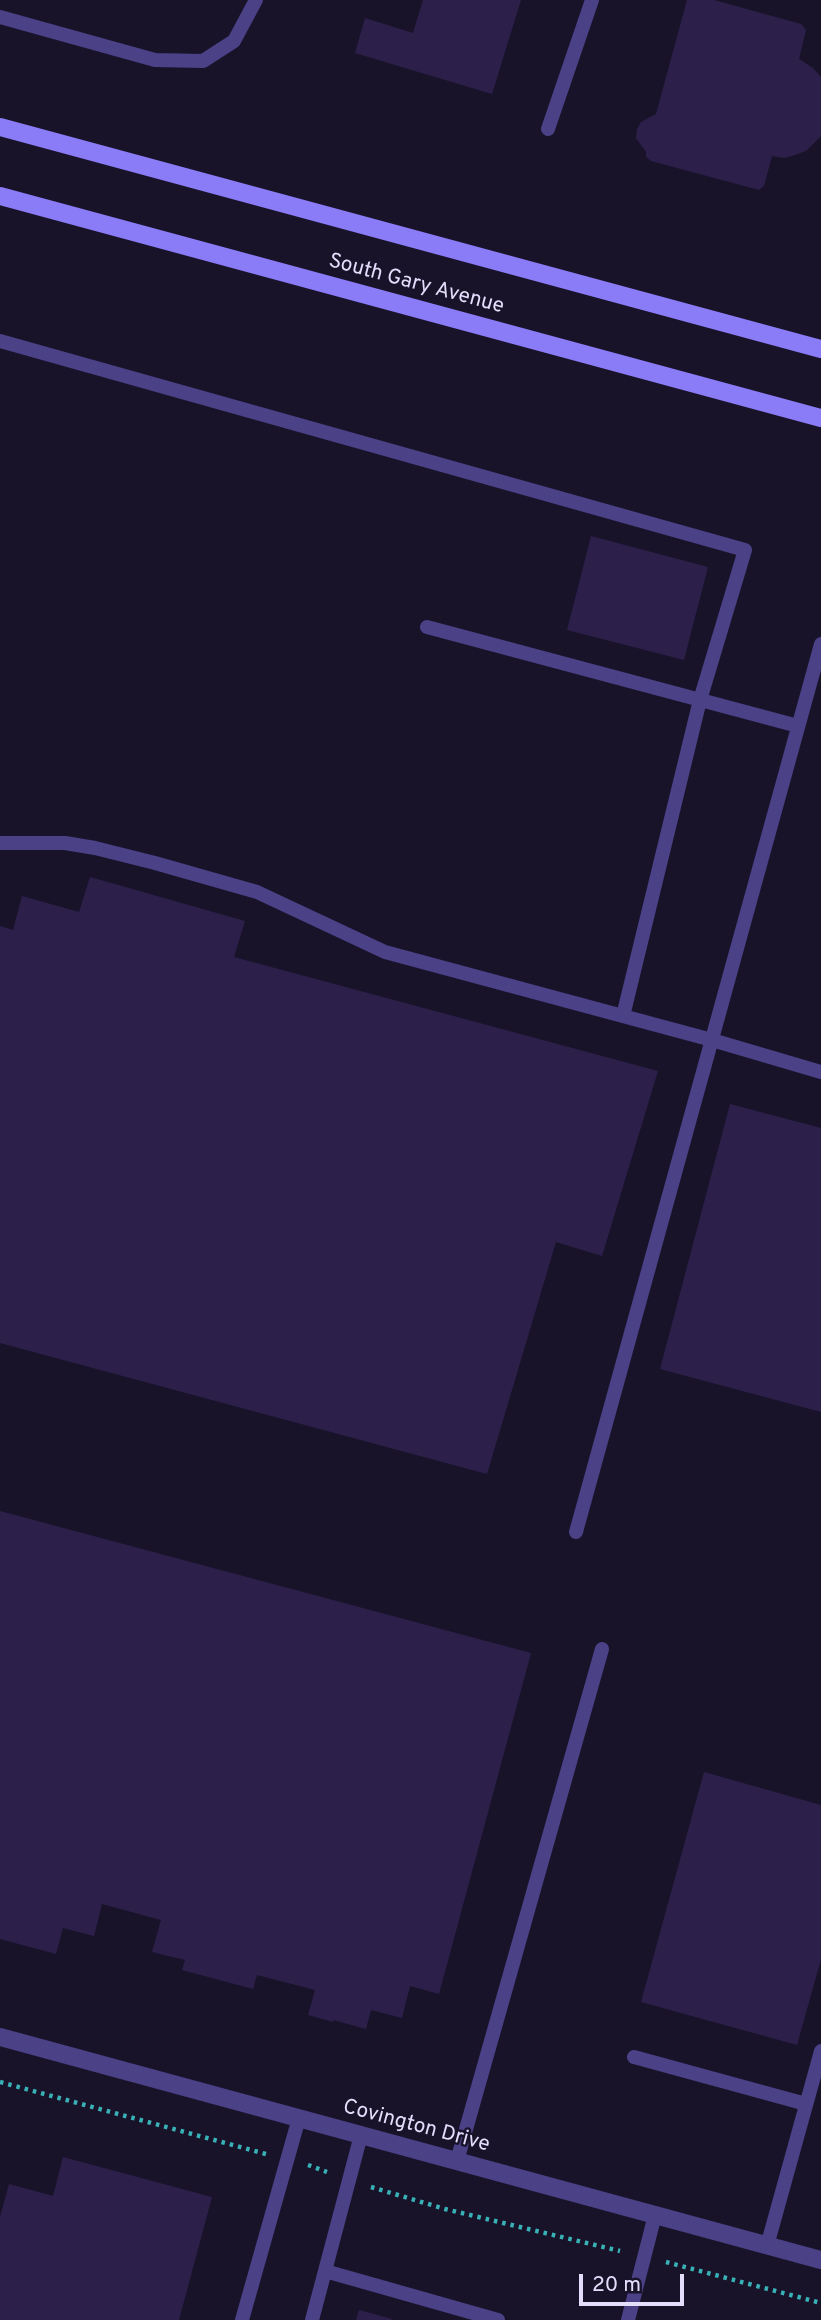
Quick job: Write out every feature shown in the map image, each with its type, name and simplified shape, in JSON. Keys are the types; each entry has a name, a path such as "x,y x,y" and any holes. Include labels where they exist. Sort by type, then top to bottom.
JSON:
{"main road":[{"name":"South Gary Avenue","path":"0,127 821,349"},
{"name":"South Gary Avenue","path":"0,196 821,418"}],"street":[{"name":"Covington Drive","path":"0,2037 821,2260"}],"lane":[{"path":"0,18 155,60 203,61 234,41 256,0"},
{"path":"548,130 592,0"},
{"path":"0,341 745,550 700,700 623,1016"},
{"path":"428,627 798,726"},
{"path":"576,1532 821,644"},
{"path":"0,843 65,843 155,863 257,892 385,952 821,1072"},
{"path":"457,2161 602,1649"},
{"path":"767,2246 821,2051"},
{"path":"634,2057 806,2104"},
{"path":"242,2320 299,2118"},
{"path":"312,2320 361,2135"},
{"path":"628,2320 655,2215"},
{"path":"325,2270 498,2320"}],"path":[{"path":"0,2082 312,2166 445,2209 821,2303"}],"building":[{"path":"423,0 521,0 492,94 355,53 365,18 413,33"},
{"path":"687,0 714,0 801,24 806,30 799,59 821,77 821,136 806,151 785,158 772,156 764,186 759,190 651,161 636,138 641,122 656,114"},
{"path":"591,536 708,567 684,660 567,630"},
{"path":"90,877 245,921 234,957 658,1071 602,1256 556,1242 487,1474 0,1343 0,926 13,930 22,896 79,912"},
{"path":"730,1104 821,1128 821,1412 660,1369"},
{"path":"0,1511 531,1653 439,1994 410,1986 402,2018 371,2010 366,2029 333,2022 308,2015 315,1990 257,1975 253,1989 182,1970 185,1960 152,1952 161,1920 102,1904 94,1936 63,1928 56,1954 0,1939"},
{"path":"704,1772 821,1805 821,1959 797,2045 641,2002"},
{"path":"63,2157 212,2197 179,2320 0,2320 0,2217 9,2184 53,2196"},
{"path":"359,2310 392,2319 356,2320"}]}
